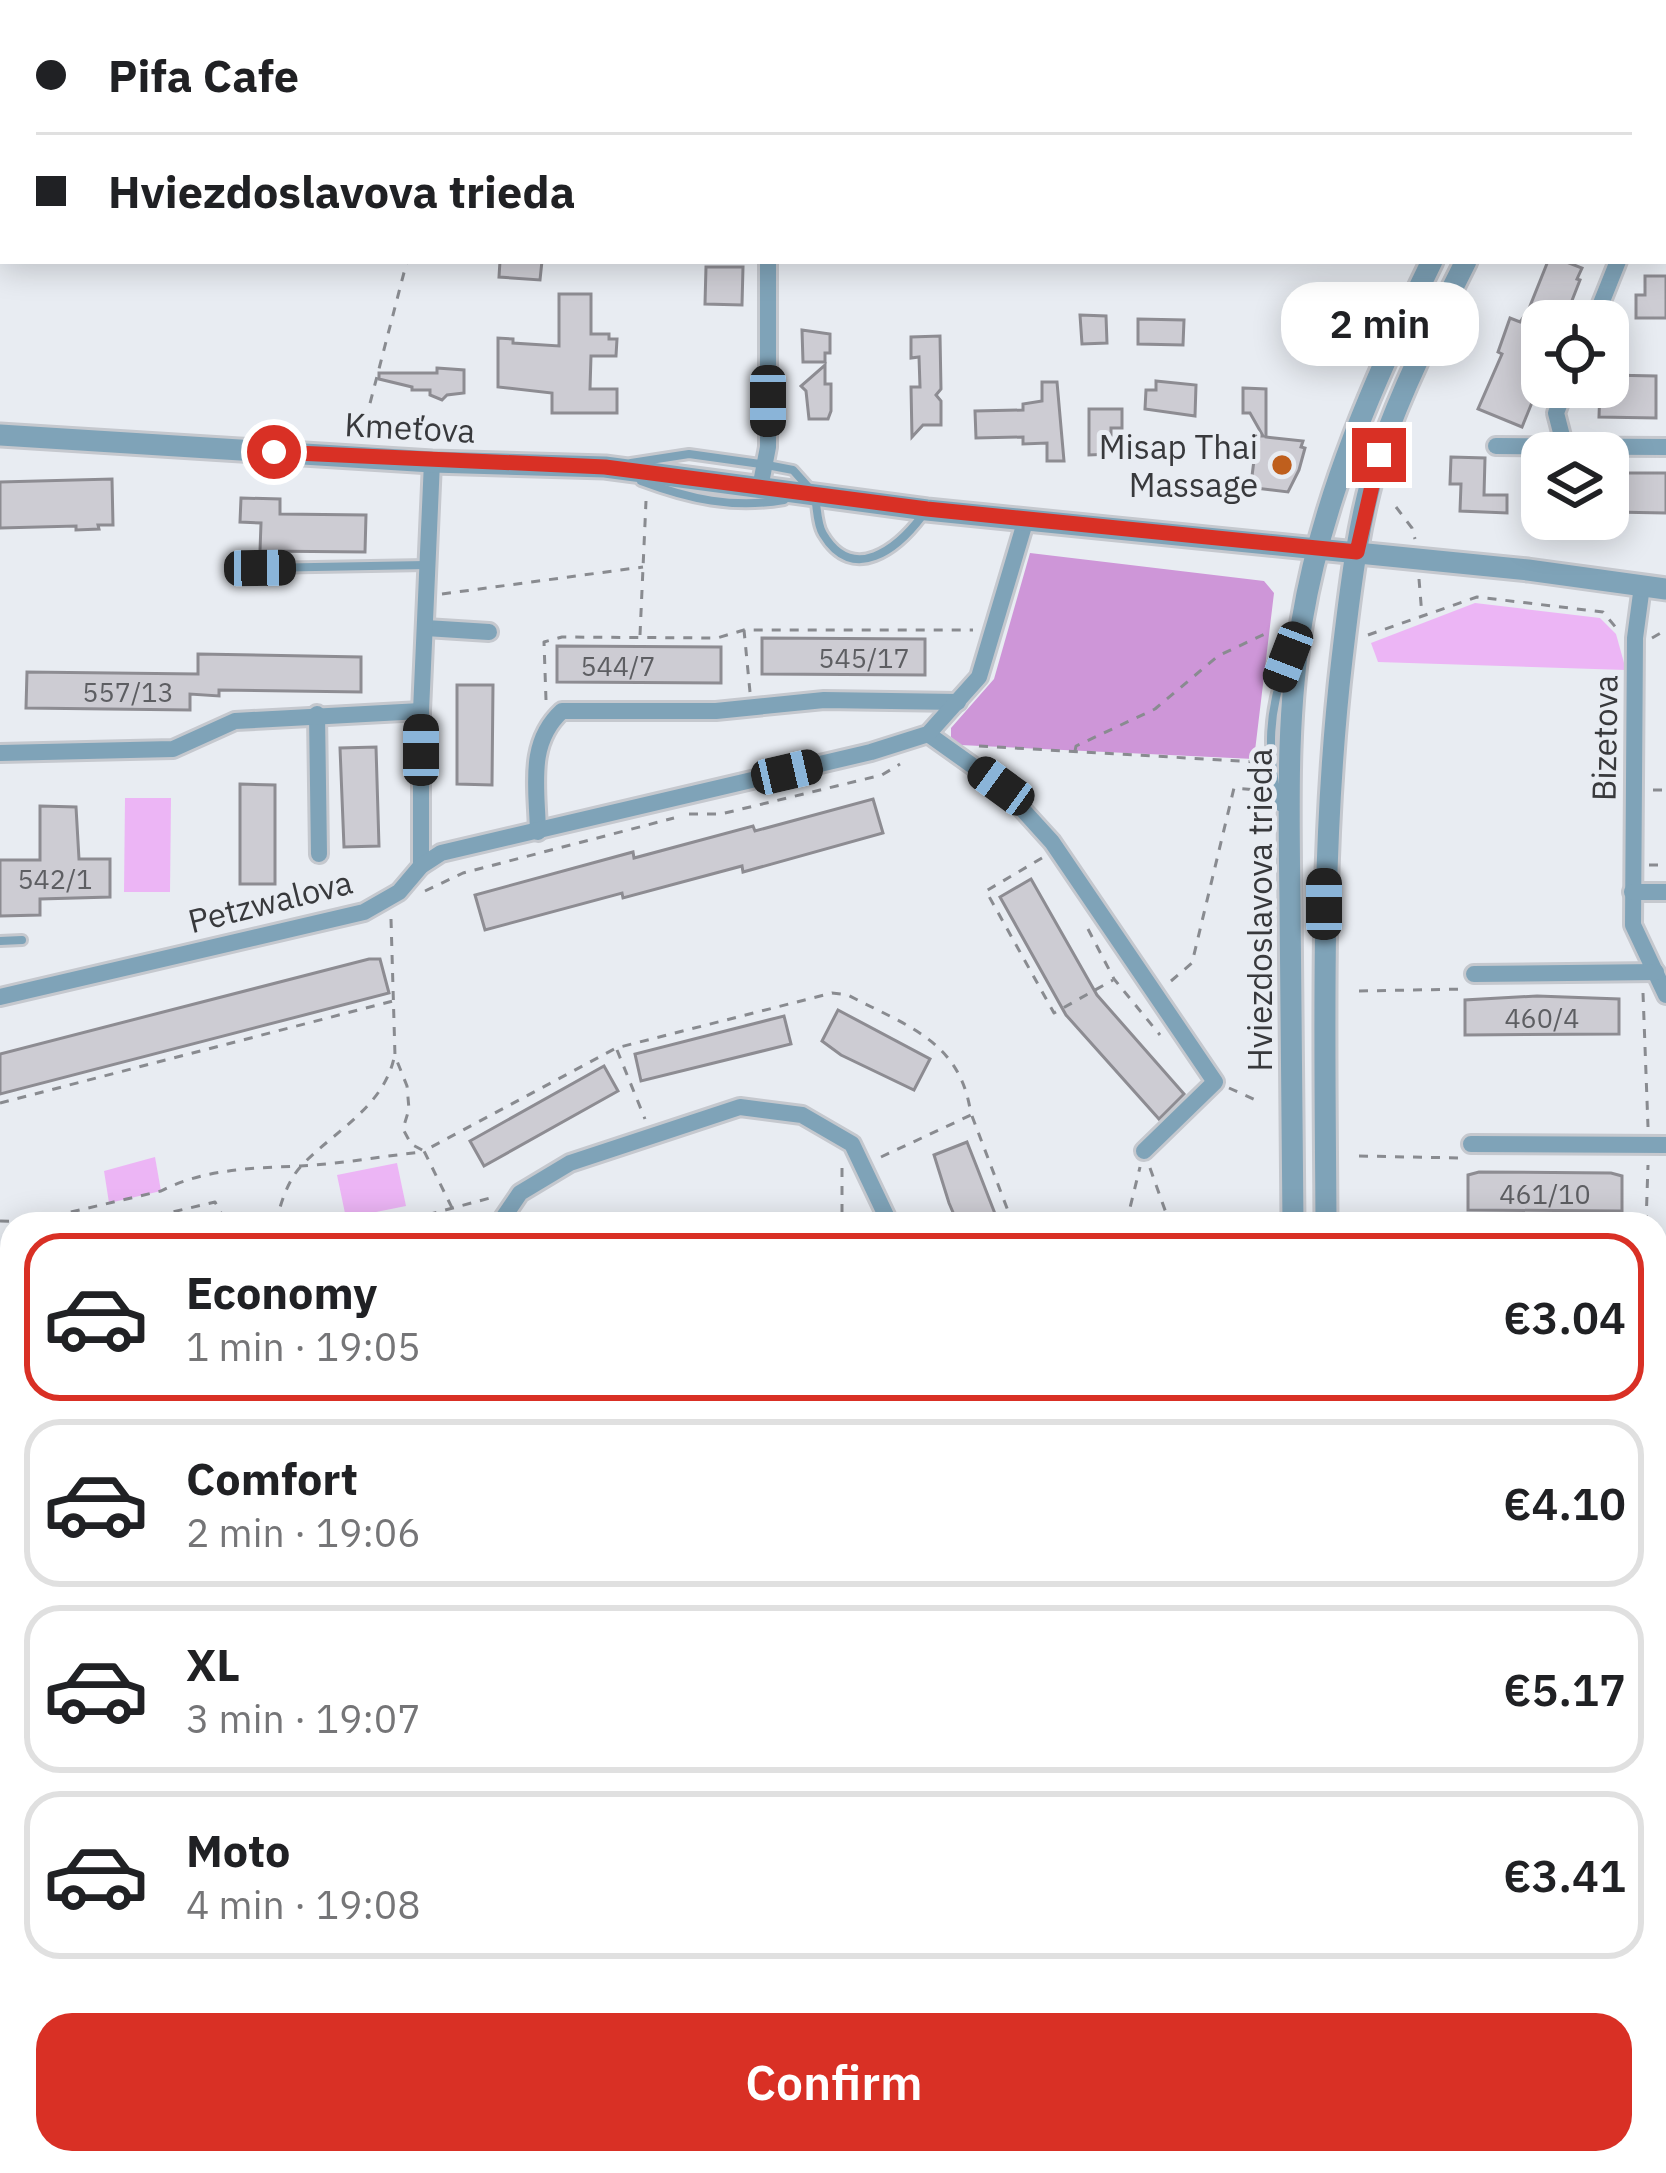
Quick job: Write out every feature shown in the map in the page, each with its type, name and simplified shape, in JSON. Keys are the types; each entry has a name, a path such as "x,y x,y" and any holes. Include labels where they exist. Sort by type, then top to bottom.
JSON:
{"street":[{"path":"760,488 766,465 768,264"},
{"name":"Hviezdoslavova trieda","path":"1293,1212 1289,841 1301,623 1317,551 1354,434 1431,264"},
{"name":"Hviezdoslavova trieda","path":"1326,1212 1324,867 1330,756 1357,552 1379,455 1421,352 1465,264"},
{"path":"1602,300 1617,264"},
{"name":"Kmeťova","path":"0,435 356,458 605,467 927,509 1357,552"},
{"path":"1496,446 1521,446"},
{"path":"1629,446 1666,447"},
{"path":"421,866 421,711 432,462"},
{"name":"Petzwalova","path":"0,998 364,911 399,892 421,866 442,853 871,752 928,734 979,676 1026,519"},
{"path":"1357,552 1666,589"},
{"name":"Bizetova","path":"1642,586 1635,638 1633,925 1666,995"},
{"path":"426,628 489,632"},
{"path":"538,832 537,755 544,728 562,711 716,711 824,700 958,702"},
{"path":"0,753 172,749 235,721 421,711"},
{"path":"317,714 319,854"},
{"path":"928,734 1001,786 1052,842 1215,1082 1144,1151"},
{"path":"1632,892 1666,892"},
{"path":"1474,974 1656,973"},
{"path":"499,1212 520,1193 570,1163 740,1107 802,1115 852,1144 884,1212"},
{"path":"1471,1144 1666,1145"}],"lane":[{"path":"605,467 689,454 793,470 815,495 822,533 848,557 868,560 891,550 927,509"},
{"path":"605,467 687,499 751,506 815,495"},
{"path":"260,568 428,566"},
{"path":"0,941 22,940"}],"path":[{"path":"356,458 405,264"},
{"path":"640,637 646,501"},
{"path":"1396,507 1412,528 1415,541"},
{"path":"441,594 643,567"},
{"path":"1419,579 1422,618"},
{"path":"1367,635 1477,597 1603,612 1623,636"},
{"path":"744,630 751,698"},
{"path":"551,705 546,701 544,641 562,637 717,638 744,630 980,630"},
{"path":"1648,640 1666,630"},
{"path":"1074,753 1076,746 1090,738 1155,709 1218,656 1271,631"},
{"path":"960,757 968,747 980,746 1258,762"},
{"path":"413,897 463,873 689,814 722,814 882,775 900,764"},
{"path":"1167,985 1192,963 1234,788 1258,790"},
{"path":"1034,844 1043,858 986,891 1054,1013 1114,979"},
{"path":"1642,865 1666,866"},
{"path":"279,1212 300,1166 335,1139 390,1078 395,1001 391,914"},
{"path":"1083,920 1114,979 1170,1048"},
{"path":"71,1212 161,1191 180,1181 265,1166 424,1151 616,1048 832,993 848,994 940,1044 968,1093 971,1114 1008,1212"},
{"path":"0,1102 395,1001"},
{"path":"616,1048 647,1125"},
{"path":"394,1056 409,1108 403,1130 411,1144 424,1151 453,1211"},
{"path":"1215,1082 1260,1102"},
{"path":"880,1167 876,1160 971,1114"},
{"path":"839,1136 842,1212"},
{"path":"1129,1212 1144,1151"},
{"path":"1144,1151 1165,1212"},
{"path":"1646,1212 1648,1163"},
{"path":"448,1212 501,1190"},
{"path":"490,1198 491,1212"},
{"path":"172,1212 215,1202 220,1212"}],"shaded area":[{"path":"1030,553 1264,581 1274,593 1254,759 960,745 951,737 951,728 994,679"},
{"path":"1475,603 1600,618 1616,634 1626,670 1378,662 1371,643"},
{"path":"125,798 171,798 170,892 124,892"},
{"path":"155,1157 161,1191 109,1203 104,1171"},
{"path":"397,1163 406,1206 345,1212 337,1175"}],"building":[{"path":"500,264 542,264 540,280 499,277"},
{"path":"1547,264 1582,268 1572,300 1532,300"},
{"path":"706,267 743,267 742,305 705,304"},
{"path":"1645,276 1666,276 1666,318 1636,318 1636,295 1645,295"},
{"path":"559,294 591,294 591,334 617,339 616,356 591,356 590,389 617,389 617,413 552,413 552,393 498,387 498,338 559,346"},
{"path":"1080,315 1106,316 1107,343 1082,344"},
{"path":"1510,318 1520,322 1521,408 1530,408 1522,427 1478,409 1502,354 1498,352"},
{"path":"1138,319 1184,320 1183,345 1138,344"},
{"path":"1288,321 1339,321 1339,345 1288,345"},
{"path":"802,330 830,334 825,362 803,362"},
{"path":"940,336 941,389 936,395 941,401 941,425 923,425 912,437 911,387 920,387 919,357 911,358 911,337"},
{"path":"825,365 831,411 828,419 809,419 806,391 801,386"},
{"path":"437,368 464,370 464,393 442,400 430,395 430,390 412,390 379,379 379,373 437,373"},
{"path":"1629,375 1656,376 1656,418 1599,417 1599,408 1629,408"},
{"path":"1156,381 1196,385 1195,416 1145,409 1146,390 1156,390"},
{"path":"1042,382 1057,382 1064,461 1047,461 1047,443 1023,444 1023,437 976,438 975,411 1023,410 1023,404 1042,401"},
{"path":"1243,388 1266,389 1266,437 1303,441 1299,470 1288,492 1251,484 1257,436 1263,436 1250,413 1243,413"},
{"path":"1089,409 1122,409 1122,428 1111,428 1111,454 1089,455"},
{"path":"1451,457 1485,458 1484,495 1507,495 1507,513 1460,511 1461,484 1450,484"},
{"path":"1629,473 1666,473 1666,513 1629,512"},
{"path":"112,479 113,525 76,530 76,526 0,528 0,482"},
{"path":"241,498 280,499 280,514 366,515 365,552 260,551 261,523 240,522"},
{"path":"762,638 925,639 925,675 762,674"},
{"path":"557,646 721,647 721,683 557,682"},
{"path":"198,654 361,657 361,692 219,690 219,696 190,694 190,710 26,708 27,672 198,674"},
{"path":"457,685 493,685 492,785 457,784"},
{"path":"376,747 379,846 344,847 340,748"},
{"path":"240,784 275,785 275,884 240,884"},
{"path":"873,799 883,833 743,872 742,866 485,930 475,895 633,852 634,858"},
{"path":"40,806 76,807 79,859 110,859 110,897 40,899 40,915 0,916 0,860 40,860"},
{"path":"1031,879 1097,995 1184,1094 1159,1119 1066,1015 1000,897"},
{"path":"380,959 389,993 0,1094 0,1054"},
{"path":"1619,999 1619,1034 1465,1035 1465,1000"},
{"path":"838,1010 930,1059 914,1090 822,1041"},
{"path":"784,1016 791,1044 641,1081 635,1054"},
{"path":"604,1066 618,1091 484,1166 470,1141"},
{"path":"967,1142 994,1212 953,1212 934,1155"},
{"path":"1468,1175 1622,1176 1622,1211 1468,1210"}],"place":[{"name":"Misap Thai Massage","path":"1282,465"}],"route":[{"path":"274,452 605,467 927,509 1357,552 1379,455"}]}
